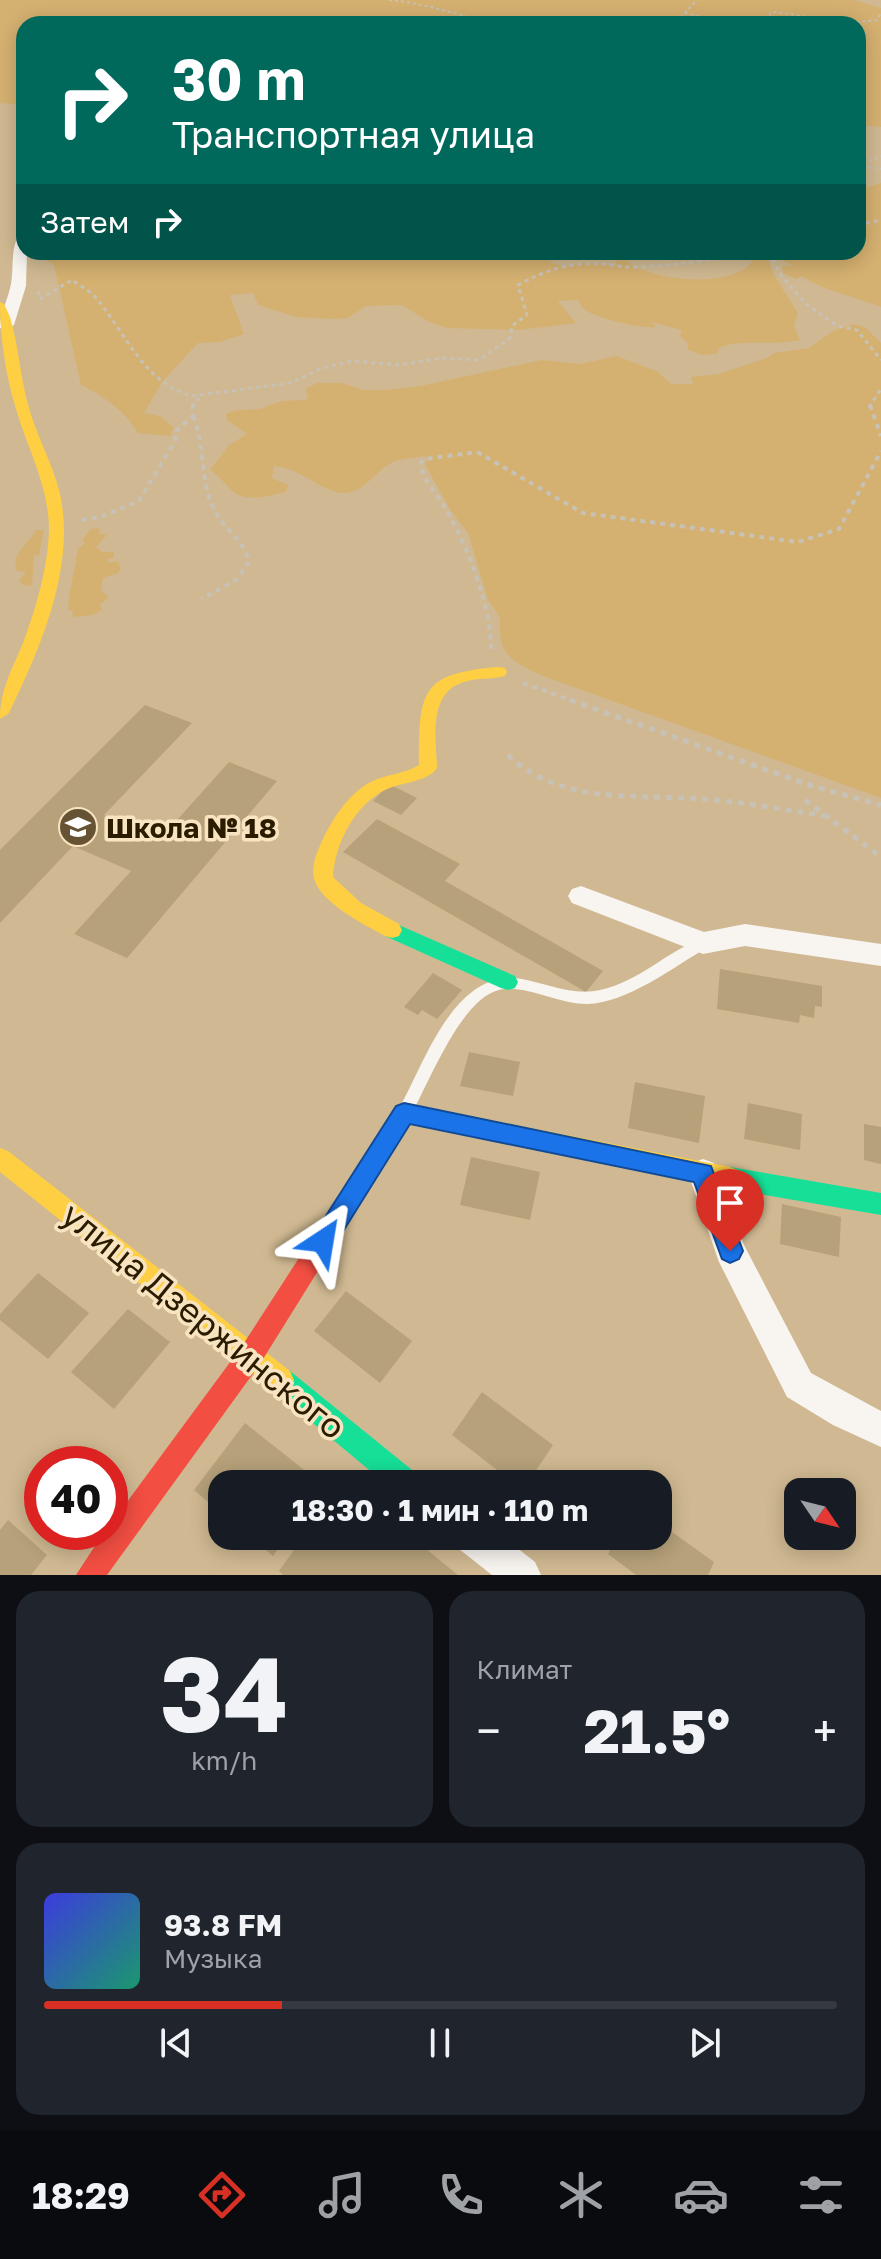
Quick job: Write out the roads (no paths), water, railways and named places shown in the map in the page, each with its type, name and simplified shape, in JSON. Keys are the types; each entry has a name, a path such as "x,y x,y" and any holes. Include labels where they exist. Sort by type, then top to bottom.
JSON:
{"street":[{"path":"6,325 9,306 19,285 12,254 16,248"},
{"path":"0,306 21,401 47,476 56,520 40,605 16,682 0,713"},
{"path":"499,672 464,672 444,680 428,714 428,768 416,776 378,783 363,796 327,851 323,877 332,894 362,914 508,982"},
{"path":"581,896 703,943 745,935 881,955"},
{"path":"90,1575 251,1355 404,1113 703,1173 881,1204"},
{"name":"улица Дзержинского","path":"0,1158 251,1355 390,1470"},
{"path":"703,1173 730,1251 799,1385 845,1413 881,1429"},
{"path":"490,1550 522,1575"}],"lane":[{"path":"404,1113 472,998 494,984 508,982 567,996 597,997 618,989 703,943"}],"place":[{"name":"Школа № 18","path":"78,827"}]}
